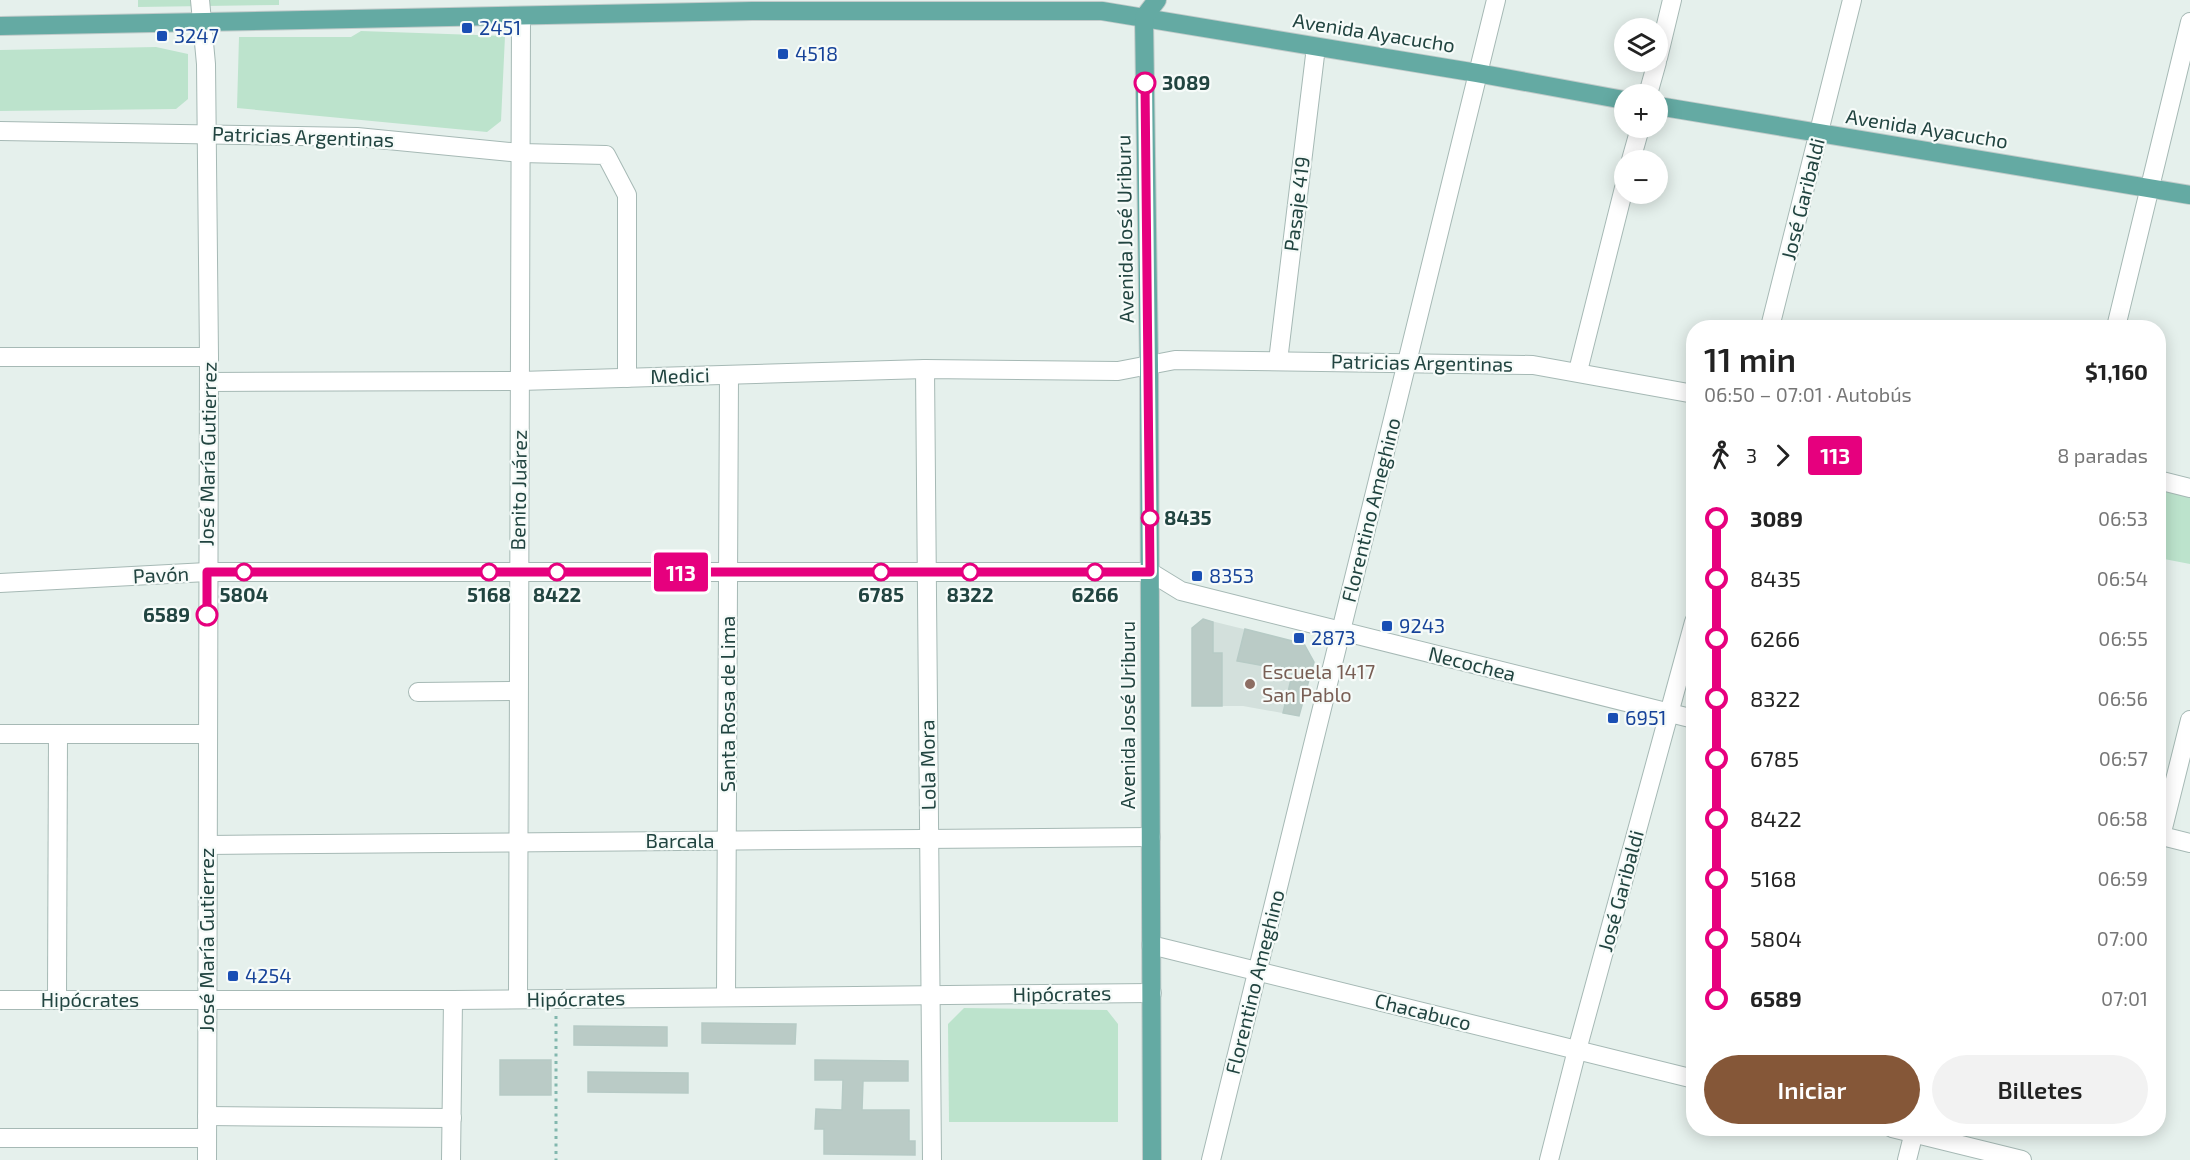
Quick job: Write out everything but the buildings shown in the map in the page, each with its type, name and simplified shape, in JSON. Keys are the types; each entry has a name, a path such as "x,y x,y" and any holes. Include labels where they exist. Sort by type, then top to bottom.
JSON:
{"main road":[{"path":"1129,0 1149,18 1157,0"},
{"name":"Avenida Ayacucho","path":"0,26 521,16 752,6 827,5 1102,11 1477,73 1614,98"},
{"name":"Avenida José Uriburu","path":"1149,18 1152,1160"},
{"name":"Avenida Ayacucho","path":"1668,108 2190,195"}],"street":[{"name":"José María Gutierrez","path":"200,0 205,44 209,357 207,1160"},
{"name":"Florentino Ameghino","path":"1211,1160 1496,0"},
{"path":"1668,18 1672,0"},
{"name":"José Garibaldi","path":"1772,320 1852,0"},
{"name":"Benito Juárez","path":"518,999 521,16"},
{"path":"2118,320 2190,22"},
{"name":"Pasaje 419","path":"1278,362 1316,47"},
{"name":"Patricias Argentinas","path":"0,130 357,137 521,153 606,155 627,195 627,378"},
{"path":"1578,371 1620,204"},
{"path":"0,357 209,357"},
{"name":"Patricias Argentinas","path":"1149,365 1174,360 1533,364 1686,392"},
{"name":"Medici","path":"209,382 520,381 925,369 1118,371 1149,365"},
{"name":"Lola Mora","path":"925,369 932,1160"},
{"name":"Santa Rosa de Lima","path":"726,997 729,375"},
{"path":"2166,482 2190,488"},
{"name":"Pavón","path":"0,584 207,572 1150,572"},
{"name":"Necochea","path":"1150,572 1181,591 1686,717"},
{"name":"José Garibaldi","path":"1549,1160 1686,652"},
{"path":"418,692 518,690"},
{"path":"2166,813 2190,720"},
{"path":"0,734 208,734"},
{"path":"57,1000 58,734"},
{"name":"Barcala","path":"208,845 1151,837"},
{"path":"2166,837 2190,843"},
{"name":"Chacabuco","path":"1152,945 1686,1077"},
{"name":"Hipócrates","path":"0,1000 453,1000 1152,993"},
{"path":"451,1160 453,1000"},
{"path":"207,1116 452,1118"},
{"path":"1907,1160 1914,1136"},
{"path":"1933,1136 2022,1160"},
{"path":"0,1138 207,1138"}],"path":[{"path":"556,999 556,1160"}],"shaded area":[{"name":"Escuela 1417 San Pablo","path":"1203,619 1304,644 1314,662 1299,716 1243,706 1192,706 1192,628"}],"green space":[{"path":"138,0 279,0 279,5 138,7"},
{"path":"361,31 505,36 501,121 487,132 237,108 239,37 351,37"},
{"path":"156,47 188,54 188,99 176,109 0,111 0,50"},
{"path":"2166,490 2190,496 2190,564 2166,559"},
{"path":"964,1008 1107,1010 1118,1024 1118,1122 949,1122 948,1024"}],"bus line":[{"name":"113","path":"207,615 207,572 1150,572 1145,83"}],"place":[{"name":"2451","path":"467,28"},
{"name":"3247","path":"162,36"},
{"name":"4518","path":"783,54"},
{"name":"3089","path":"1145,83"},
{"name":"8435","path":"1150,518"},
{"name":"5804","path":"244,572"},
{"name":"5168","path":"489,572"},
{"name":"8422","path":"557,572"},
{"name":"6785","path":"881,572"},
{"name":"8322","path":"970,572"},
{"name":"6266","path":"1095,572"},
{"name":"8353","path":"1197,576"},
{"name":"6589","path":"207,615"},
{"name":"9243","path":"1387,626"},
{"name":"2873","path":"1299,638"},
{"name":"Escuela 1417 San Pablo","path":"1250,684"},
{"name":"6951","path":"1613,718"},
{"name":"4254","path":"233,976"}]}
